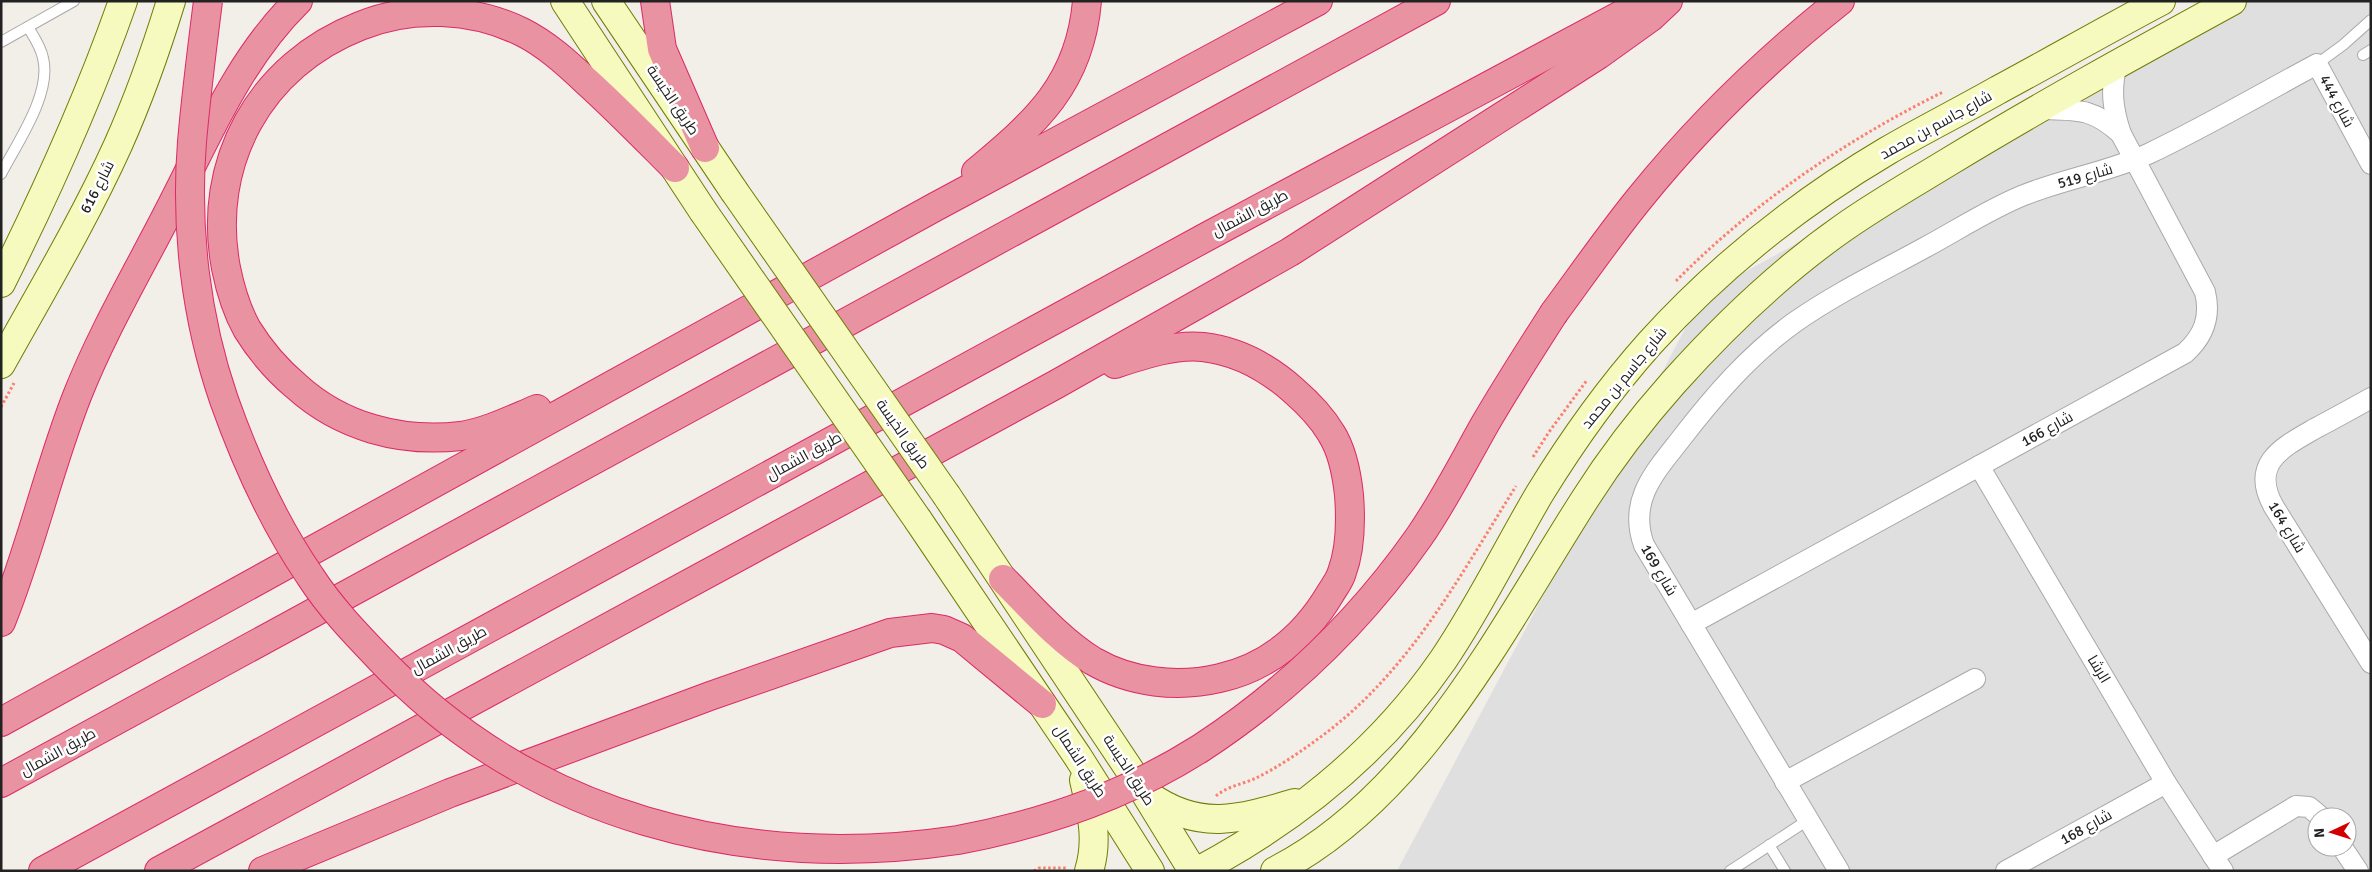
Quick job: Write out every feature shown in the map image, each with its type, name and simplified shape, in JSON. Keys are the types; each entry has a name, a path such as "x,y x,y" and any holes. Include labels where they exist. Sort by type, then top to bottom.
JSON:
{"highway":[{"path":"208,1 192,148 191,231 200,309 223,396 257,483 279,527 311,580 347,625 399,679 437,713 483,748 559,793 594,808 654,828 757,848 804,851 878,851 933,845 1014,830 1085,806 1146,779 1192,753 1264,704 1298,676 1331,644 1373,597 1421,535 1521,364 1554,312 1639,199 1702,127 1818,18 1840,1"},
{"path":"1,622 17,581 59,446 93,359 222,104 257,48 298,1"},
{"path":"655,1 662,49 705,148"},
{"path":"935,207 1036,120 1064,83 1083,32 1087,1"},
{"path":"1,722 935,207 1318,1"},
{"name":"طريق الشمال","path":"1,783 1436,1"},
{"name":"طريق الشمال","path":"43,871 1199,241 1647,1"},
{"path":"159,871 1055,386 1290,252 1598,55 1651,17 1668,1"},
{"path":"612,385 579,394 504,423 464,435 431,438 390,434 351,422 330,412 309,398 264,353 246,327 235,301 222,247 222,206 229,171 242,132 258,105 280,78 306,54 344,32 369,22 399,14 437,12 456,13 497,22 524,33 563,60 675,168"},
{"path":"1002,578 1057,633 1094,661 1130,677 1167,684 1202,683 1236,675 1263,662 1290,644 1317,616 1342,573 1352,524 1347,478 1332,434 1311,406 1276,374 1235,353 1201,346 1184,347 1137,356 1055,386"},
{"path":"263,871 450,793 710,696 890,633 932,628 944,630 962,638 1042,704"}],"main road":[{"path":"1,283 62,158 100,66 123,1"},
{"path":"157,44 162,1"},
{"name":"شارع 616","path":"1,364 119,144 157,44 171,1"},
{"path":"564,1 675,168"},
{"name":"طريق الخيسة","path":"606,1 734,191 1002,578 1145,792 1193,871"},
{"name":"شارع جاسم بن محمد","path":"1198,871 1275,826 1313,798 1349,767 1412,700 1441,662 1466,624 1541,493 1593,414 1649,344 1706,286 1794,213 1885,152 2161,1"},
{"path":"1275,871 1331,834 1392,778 1438,726 1468,687 1586,497 1612,459 1653,407 1702,351 1770,286 1844,228 2036,109 2232,1"},
{"name":"طريق الشمال","path":"675,168 918,520 1078,757 1150,871"},
{"path":"1078,757 1095,832 1090,871"},
{"path":"1145,792 1169,808 1205,820 1250,816 1313,798"},
{"path":"1302,871 1331,834"}],"street":[{"name":"شارع 166","path":"1691,624 2185,353 2201,336 2208,314 2205,292 2121,134 2112,97 2116,64"},
{"name":"شارع 519","path":"1853,287 2021,196 2135,160 2317,64"},
{"name":"شارع 444","path":"2317,64 2371,164"},
{"name":"شارع 166","path":"2036,109 2089,112 2105,120 2121,134"},
{"name":"شارع 169","path":"1839,871 1647,550 1640,534 1638,513 1644,491 1696,418 1742,368 1793,323 1853,287"},
{"name":"شارع 164","path":"2371,398 2282,448 2271,462 2266,481 2274,507 2364,638 2371,663"},
{"name":"الرشا","path":"1979,466 2166,783 2218,863"},
{"path":"1785,782 1975,679"},
{"name":"شارع 168","path":"2006,871 2166,783"},
{"path":"2218,863 2296,806 2309,807"},
{"path":"2349,857 2358,871"}],"lane":[{"path":"1,42 74,1"},
{"path":"2317,64 2343,46 2371,20"},
{"path":"1,174 43,87 44,61 40,48 28,27"},
{"path":"1730,871 1808,820"},
{"path":"1769,845 1784,871"}],"path":[{"path":"1034,871 1039,868 1056,867 1090,871"}],"shaded area":[{"path":"2237,1 2371,1 2371,871 1397,871 1703,295"}]}
